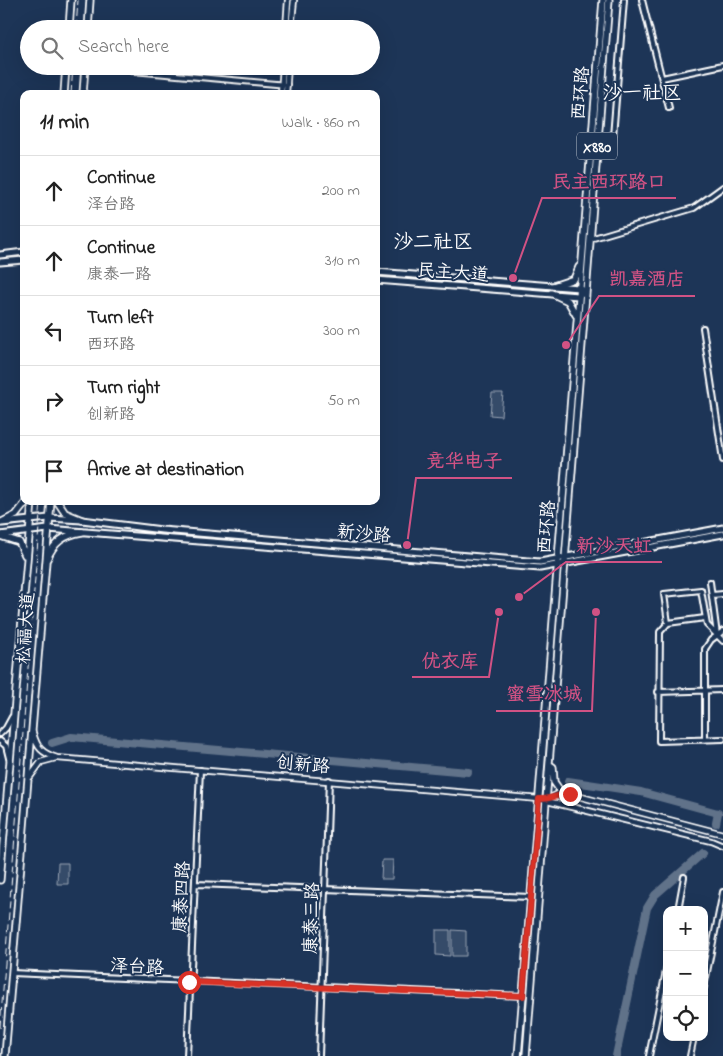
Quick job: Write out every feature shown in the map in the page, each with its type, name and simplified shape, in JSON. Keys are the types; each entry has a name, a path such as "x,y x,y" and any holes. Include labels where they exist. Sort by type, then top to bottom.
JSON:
{"main road":[{"path":"70,20 71,0"},
{"path":"89,20 90,0"},
{"name":"西环路","path":"526,1056 549,764 578,296 603,0"},
{"name":"西环路","path":"518,1056 539,799 590,239 609,0"},
{"path":"64,90 65,75"},
{"path":"83,90 84,75"},
{"path":"0,255 20,252"},
{"path":"0,262 20,260"},
{"path":"553,286 574,278 581,263"},
{"name":"民主大道","path":"380,272 579,288 585,291"},
{"name":"民主大道","path":"380,280 578,296"},
{"path":"578,296 585,291"},
{"path":"551,293 568,301 577,318"},
{"path":"0,523 16,515 25,505"},
{"name":"松福大道","path":"0,880 32,505"},
{"name":"松福大道","path":"5,1056 51,505"},
{"path":"60,505 65,512 82,520"},
{"name":"新沙路","path":"0,523 49,518 82,520 162,530 540,562 561,562 723,534"},
{"name":"新沙路","path":"0,536 29,530 48,529 540,568 723,528"},
{"path":"44,566 57,542 67,536 82,532"},
{"path":"0,536 19,542 24,548 26,562"},
{"path":"549,764 552,767 554,782 561,792"}],"street":[{"path":"287,20 288,0"},
{"path":"292,20 294,0"},
{"path":"612,148 624,0"},
{"path":"642,0 669,108"},
{"path":"662,78 723,65"},
{"path":"176,75 284,85"},
{"path":"283,75 285,90"},
{"path":"282,90 286,75"},
{"path":"590,239 694,208 723,187"},
{"path":"704,328 723,460"},
{"path":"710,582 717,635"},
{"path":"668,623 664,594 701,590 705,618 709,629 723,641"},
{"path":"712,596 723,594"},
{"path":"705,618 668,623 660,632 659,741 723,739"},
{"path":"705,740 705,649 723,630"},
{"path":"658,692 723,690"},
{"path":"0,734 6,728 14,713"},
{"name":"创新路","path":"32,731 39,749 47,755 57,758"},
{"path":"0,741 6,746 10,762"},
{"name":"创新路","path":"28,781 36,765 46,759 57,758 539,799 711,841 723,846"},
{"name":"康泰四路","path":"187,1056 200,770"},
{"name":"康泰三路","path":"320,1056 329,780"},
{"name":"创新路","path":"546,800 558,794 570,794 723,834"},
{"path":"679,906 684,878"},
{"path":"196,884 531,897"},
{"path":"708,966 723,892"},
{"name":"泽台路","path":"12,974 523,996"},
{"path":"649,1056 663,986"},
{"path":"690,1056 693,1041"}],"shaded area":[{"path":"492,393 503,393 501,416 490,415"},
{"path":"382,860 393,860 392,879 381,879"},
{"path":"58,863 68,863 68,884 57,884"},
{"path":"436,930 450,930 450,956 436,955"},
{"path":"452,930 466,931 466,956 452,956"}],"waterway":[{"path":"52,743 71,737 468,772"},
{"path":"568,781 641,792 718,813 716,823"},
{"path":"718,813 723,813"},
{"path":"616,1056 647,908 655,895 703,853"}],"railway":[{"path":"77,20 78,0"},
{"path":"71,90 72,75"},
{"path":"0,1028 41,505"}],"place":[{"name":"民主西环路口","path":"513,278"},
{"name":"凯嘉酒店","path":"566,345"},
{"name":"竞华电子","path":"407,545"},
{"name":"新沙天虹","path":"519,597"},
{"name":"优衣库","path":"499,612"},
{"name":"蜜雪冰城","path":"596,612"}],"district":[{"name":"沙一社区","path":"642,92"},
{"name":"沙二社区","path":"433,241"}],"route":[{"path":"189,982 512,994 523,996 539,799 546,800 558,794 570,794"}]}
